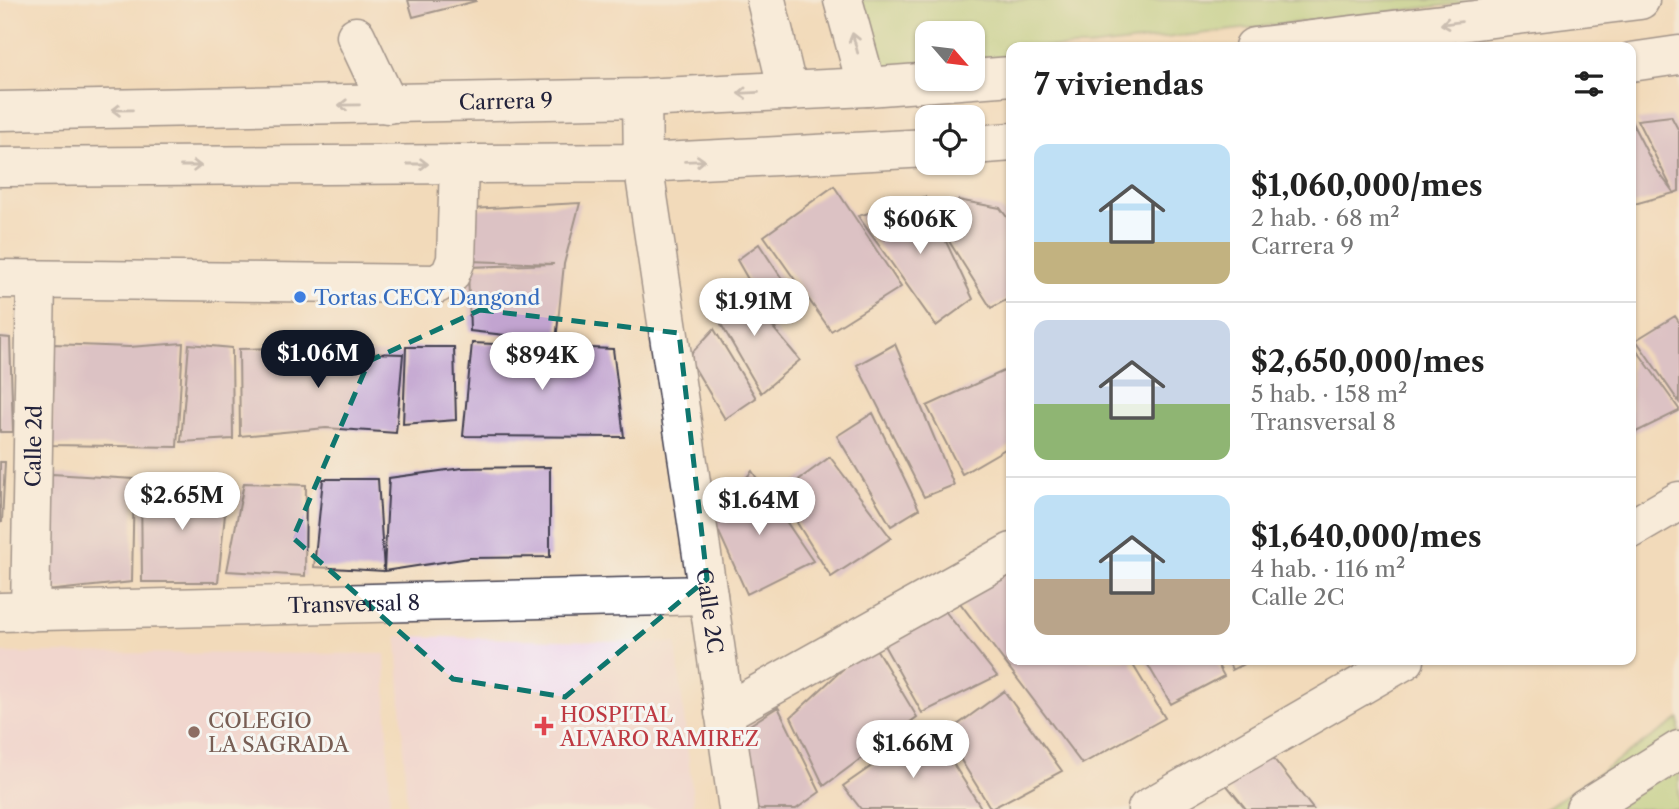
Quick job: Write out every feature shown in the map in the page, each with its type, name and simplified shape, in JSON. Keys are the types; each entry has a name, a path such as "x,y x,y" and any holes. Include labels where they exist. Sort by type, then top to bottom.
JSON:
{"main road":[{"path":"766,0 788,91"},
{"path":"843,0 867,87"},
{"path":"1295,42 1640,0"},
{"path":"356,36 388,104"},
{"path":"1636,61 1679,55"},
{"name":"Carrera 9","path":"0,111 642,98 867,87 1006,76"},
{"name":"Calle 2C","path":"642,98 643,163 738,809"},
{"path":"985,144 1006,142"},
{"path":"0,167 643,163 915,149"},
{"path":"18,279 436,284 450,275 456,260 459,164"},
{"name":"Calle 2d","path":"15,612 18,279"},
{"path":"1636,526 1679,501"},
{"path":"724,713 1006,555"},
{"name":"Transversal 8","path":"15,612 708,595"},
{"path":"1147,809 1396,665"},
{"path":"1585,809 1679,750"}],"highlighted area":[{"path":"480,310 679,333 707,579 565,697 453,679 293,538 369,361"}],"shaded area":[{"name":"HOSPITAL ALVARO RAMIREZ","path":"397,636 676,643 694,809 407,809"},
{"name":"COLEGIO LA SAGRADA","path":"0,653 385,654 390,809 0,809"}],"green space":[{"path":"860,0 1491,0 1131,42 1006,42 1006,57 985,59 985,21 915,21 915,66 879,67"},
{"path":"1679,719 1679,809 1545,809"}],"building":[{"path":"408,0 476,0 476,1 413,17"},
{"path":"1671,116 1679,131 1679,191 1674,193 1637,120"},
{"path":"1636,131 1654,166 1674,193 1636,204"},
{"path":"834,186 901,287 831,331 764,236"},
{"path":"925,197 973,299 936,326 858,216"},
{"path":"958,200 1000,208 1006,216 1006,300 991,308 935,219"},
{"path":"580,203 564,264 556,341 470,331 468,267 554,264 470,261 470,209"},
{"path":"759,244 804,312 776,328 737,260"},
{"path":"736,283 800,360 761,393 711,307"},
{"path":"1675,316 1679,322 1679,402 1636,340"},
{"path":"714,329 756,398 725,419 688,357"},
{"path":"0,337 10,338 13,432 0,432"},
{"path":"183,343 177,447 52,445 54,344 129,347"},
{"path":"472,343 613,349 624,437 463,436"},
{"path":"189,344 232,348 233,439 181,442"},
{"path":"895,344 954,485 924,497 857,365"},
{"path":"338,347 338,352 403,354 396,433 326,428 240,436 239,349"},
{"path":"406,347 454,347 456,420 403,424"},
{"path":"1636,349 1679,409 1636,432"},
{"path":"1006,370 1006,448 962,474 927,406"},
{"path":"873,413 919,509 891,526 837,436"},
{"path":"830,457 891,538 831,577 779,494"},
{"path":"0,462 5,462 2,522 0,522"},
{"path":"550,467 550,557 469,558 384,571 389,478 462,468"},
{"path":"752,471 813,561 747,594 713,519"},
{"path":"52,474 134,479 132,582 46,591"},
{"path":"323,479 378,479 384,571 314,567"},
{"path":"141,482 228,485 218,582 142,582"},
{"path":"244,483 306,485 305,576 227,571"},
{"path":"1006,566 1006,664 954,595"},
{"path":"945,611 997,676 922,713 881,640"},
{"path":"872,642 917,717 824,786 791,717"},
{"path":"1007,665 1133,665 1165,718 1082,764"},
{"path":"1148,665 1218,665 1224,676 1171,704"},
{"path":"1004,691 1062,771 991,809 945,734"},
{"path":"778,707 820,792 796,809 757,809 742,730"},
{"path":"929,726 982,809 861,809 843,786"},
{"path":"1270,754 1313,809 1246,809 1224,782"}],"place":[{"name":"Tortas CECY Dangond","path":"300,297"},
{"name":"HOSPITAL ALVARO RAMIREZ","path":"544,726"},
{"name":"COLEGIO LA SAGRADA","path":"194,732"}]}
